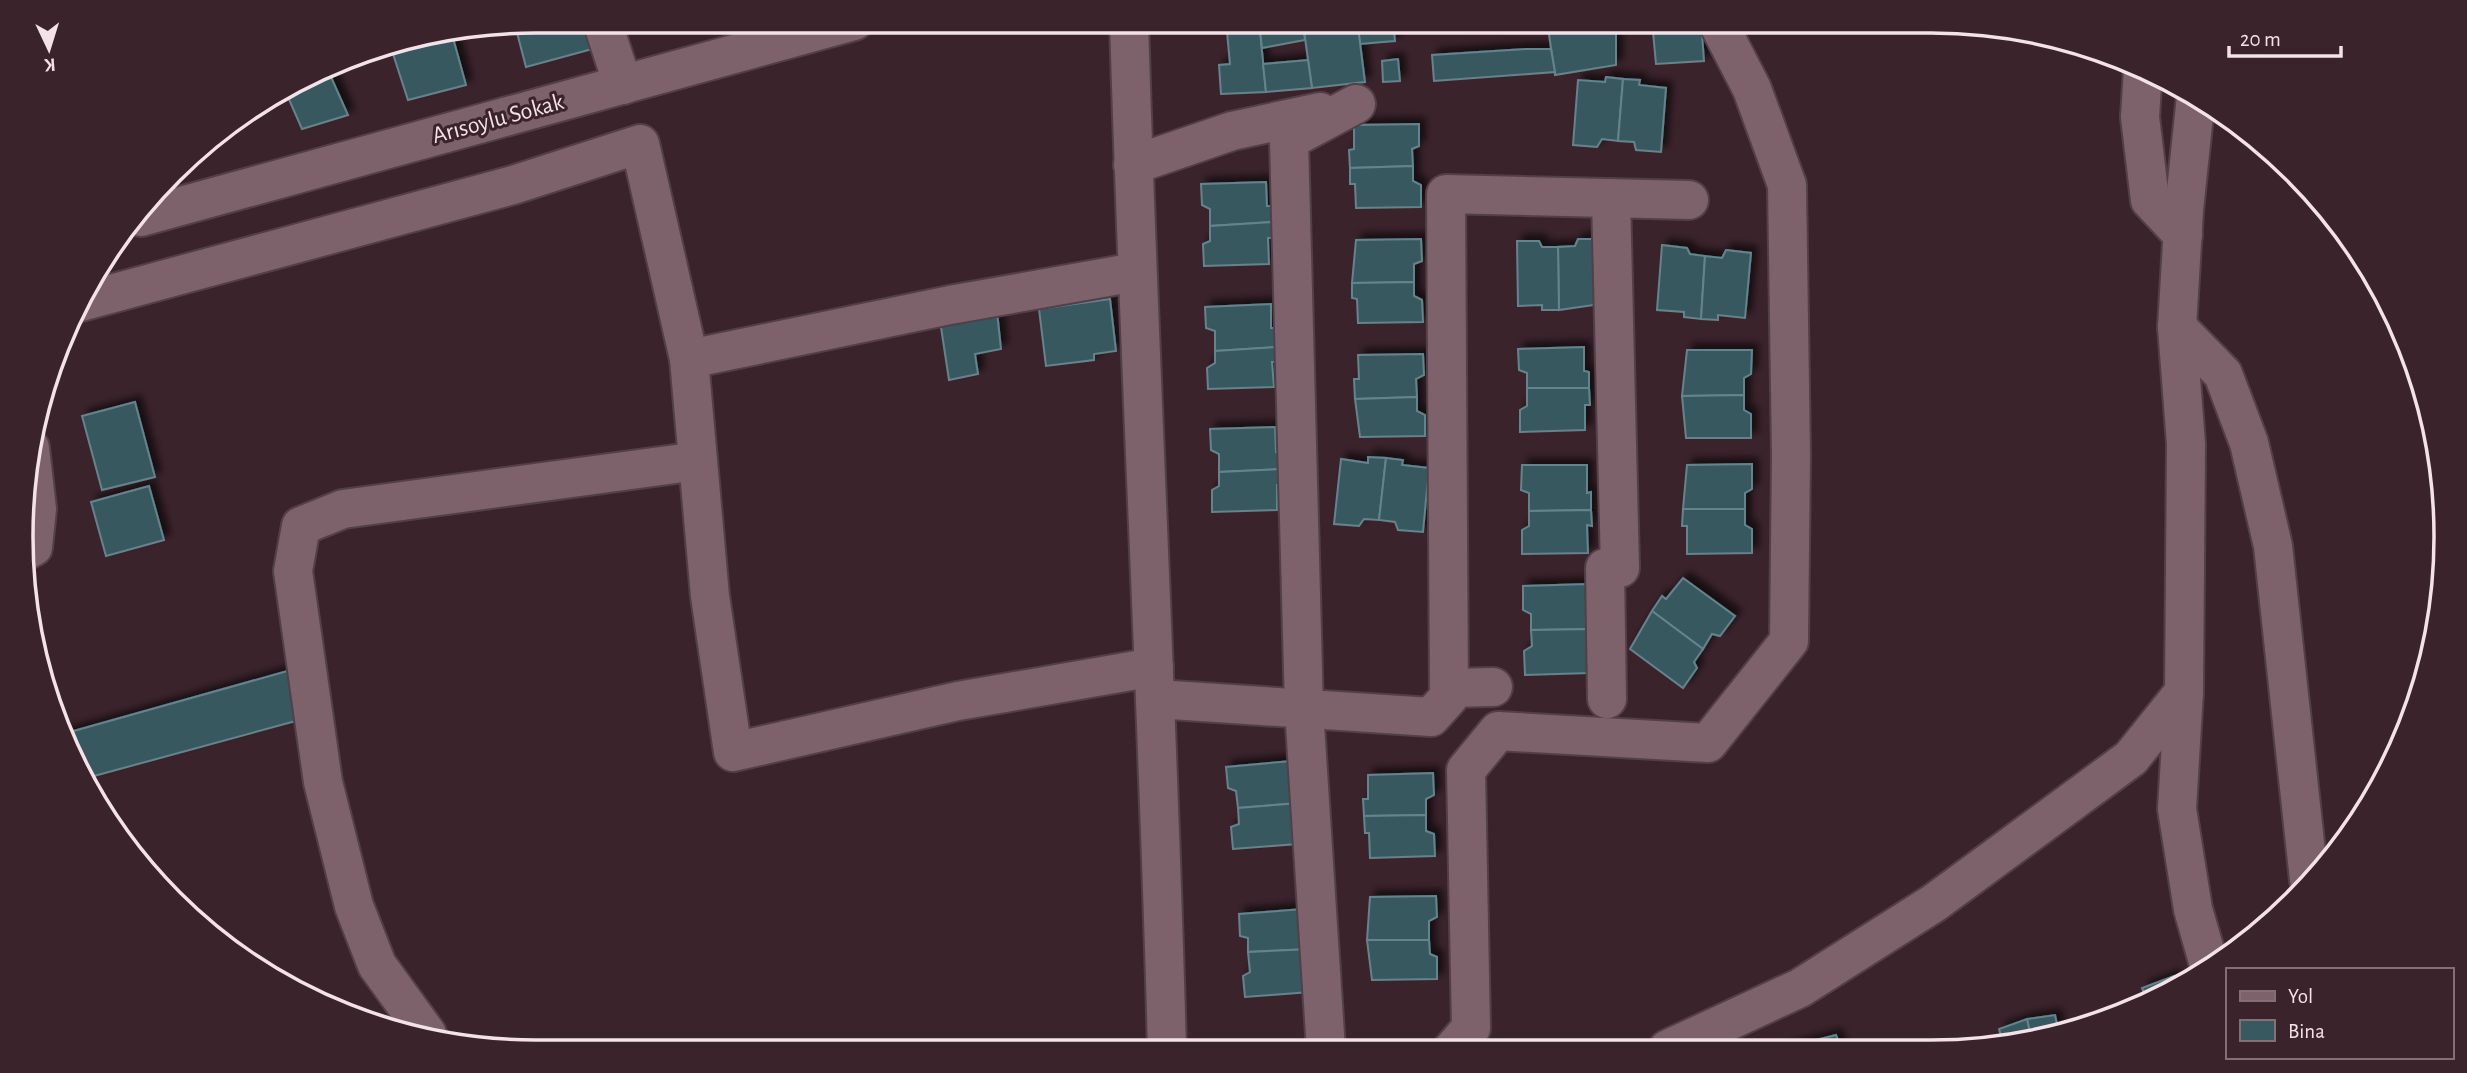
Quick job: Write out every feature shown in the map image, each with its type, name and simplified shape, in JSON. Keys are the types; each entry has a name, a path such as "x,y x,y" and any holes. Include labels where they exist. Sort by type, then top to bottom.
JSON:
{"street":[{"path":"606,33 623,85"},
{"name":"Arısoylu Sokak","path":"150,215 811,33"},
{"path":"1129,33 1136,272 1155,683 1167,1040"},
{"path":"1461,1040 1471,1028 1466,770 1498,731 1708,743 1789,641 1791,455 1787,186 1752,89 1723,33"},
{"path":"2142,80 2140,117 2150,200 2183,235"},
{"path":"1133,165 1232,131 1356,103 1289,140 1304,709 1325,1040"},
{"path":"2195,109 2177,327 2186,444 2184,692 2177,809 2193,909 2206,957"},
{"path":"93,299 513,185 640,144 689,359 710,596 733,752 958,701 1155,683 1304,709 1432,717 1449,697 1447,194 1689,200"},
{"path":"1607,699 1605,568 1620,568 1611,198"},
{"path":"689,359 950,305 1136,272"},
{"path":"2177,327 2223,374 2249,443 2273,546 2308,869"},
{"path":"421,1026 377,965 354,906 323,782 293,571 301,526 343,509 698,460"},
{"path":"33,545 37,509 35,494"},
{"path":"1449,688 1493,687"},
{"path":"1687,1040 1800,988 1934,902 2131,758 2184,692"}],"building":[{"path":"604,33 607,45 526,67 517,34"},
{"path":"1227,33 1260,33 1266,92 1221,94 1219,65 1230,64"},
{"path":"1260,33 1304,33 1305,40 1262,48"},
{"path":"1304,33 1359,33 1365,82 1312,88"},
{"path":"1359,33 1394,33 1395,41 1360,44"},
{"path":"1549,33 1616,33 1616,65 1555,75"},
{"path":"1653,33 1702,33 1704,61 1656,64"},
{"path":"454,41 466,85 408,100 393,54"},
{"path":"1551,49 1555,72 1434,81 1432,55"},
{"path":"1398,59 1400,81 1383,82 1382,61"},
{"path":"1308,60 1312,88 1266,92 1263,64"},
{"path":"1606,77 1623,79 1618,141 1602,139 1597,147 1573,145 1578,80 1605,82"},
{"path":"331,78 348,115 302,129 289,99"},
{"path":"1623,79 1640,80 1639,85 1666,88 1661,152 1636,150 1634,142 1618,141"},
{"path":"1419,124 1419,146 1412,149 1413,166 1350,168 1349,150 1354,149 1354,125"},
{"path":"1413,166 1413,181 1421,185 1421,207 1356,208 1355,184 1350,184 1350,168"},
{"path":"1266,182 1267,206 1271,206 1272,222 1210,226 1210,209 1202,205 1201,184"},
{"path":"1272,222 1273,238 1268,238 1269,264 1204,266 1203,244 1210,241 1210,226"},
{"path":"1421,239 1422,261 1414,264 1414,282 1352,283 1356,240"},
{"path":"1578,239 1600,239 1601,304 1559,310 1558,247 1575,246"},
{"path":"1517,241 1539,241 1542,247 1558,247 1559,310 1542,310 1542,305 1518,306"},
{"path":"1662,245 1687,248 1690,254 1705,256 1701,319 1684,317 1684,312 1657,310"},
{"path":"1726,250 1751,253 1745,318 1718,315 1718,320 1701,319 1705,256 1722,258"},
{"path":"1414,282 1414,296 1422,300 1423,322 1358,323 1357,299 1352,298 1352,283"},
{"path":"1110,299 1116,351 1094,354 1094,360 1046,366 1039,309"},
{"path":"996,302 1001,349 975,354 978,374 949,380 939,314"},
{"path":"1271,304 1271,328 1276,328 1277,347 1215,351 1215,331 1206,328 1205,307"},
{"path":"1277,347 1278,362 1272,362 1274,387 1208,389 1207,368 1215,363 1215,351"},
{"path":"1584,347 1584,371 1589,372 1589,388 1527,388 1527,373 1519,370 1518,349"},
{"path":"1687,350 1752,350 1751,374 1744,378 1744,395 1682,396"},
{"path":"1423,354 1424,375 1416,379 1417,397 1355,399 1354,379 1359,379 1358,355"},
{"path":"1527,388 1589,388 1590,405 1585,405 1585,430 1520,432 1520,410 1527,406"},
{"path":"1744,395 1744,410 1751,414 1751,438 1686,438 1682,396"},
{"path":"1417,397 1417,411 1425,415 1425,436 1360,437 1355,399"},
{"path":"135,402 155,477 102,490 82,416"},
{"path":"1275,427 1276,452 1281,451 1281,469 1219,472 1219,454 1211,450 1210,429"},
{"path":"1368,457 1386,458 1379,520 1364,519 1359,526 1334,524 1341,459 1368,463"},
{"path":"1386,458 1403,460 1402,465 1429,468 1423,532 1398,530 1395,522 1379,520"},
{"path":"1752,464 1752,489 1745,493 1745,509 1683,509 1687,465"},
{"path":"1522,465 1587,465 1587,493 1591,492 1591,510 1529,511 1529,493 1521,490"},
{"path":"1281,469 1281,485 1277,485 1277,510 1212,512 1212,490 1219,486 1219,472"},
{"path":"149,486 164,540 106,556 91,502"},
{"path":"1683,509 1745,509 1745,525 1752,529 1752,553 1687,554 1687,526 1682,526"},
{"path":"1591,510 1592,526 1587,525 1588,553 1522,554 1522,530 1529,526 1529,511"},
{"path":"1683,578 1735,616 1720,636 1712,634 1703,649 1652,611 1662,596 1666,599"},
{"path":"1588,584 1594,629 1531,630 1531,614 1523,610 1523,586"},
{"path":"1652,611 1703,649 1694,662 1697,668 1683,688 1630,649"},
{"path":"1594,629 1590,673 1525,675 1524,651 1532,646 1531,630"},
{"path":"291,670 303,719 94,776 73,731"},
{"path":"1291,761 1299,803 1238,808 1236,791 1228,788 1226,767"},
{"path":"1433,773 1434,795 1426,799 1426,815 1364,816 1363,799 1368,799 1368,775"},
{"path":"1299,803 1298,844 1233,849 1231,827 1239,824 1238,808"},
{"path":"1426,815 1426,831 1434,834 1435,856 1370,858 1369,833 1365,833 1364,816"},
{"path":"1436,896 1437,917 1429,921 1429,940 1367,940 1370,897"},
{"path":"1303,909 1311,949 1248,952 1248,938 1240,936 1239,914"},
{"path":"1367,940 1429,940 1430,954 1437,957 1437,979 1372,980"},
{"path":"1311,949 1310,992 1245,997 1243,976 1250,972 1248,952"},
{"path":"2174,976 2144,992 2142,988"},
{"path":"2055,1015 2057,1024 2029,1030 2027,1019"},
{"path":"2027,1019 2029,1030 2001,1034 1999,1029"},
{"path":"1836,1035 1838,1040 1816,1040"}]}
